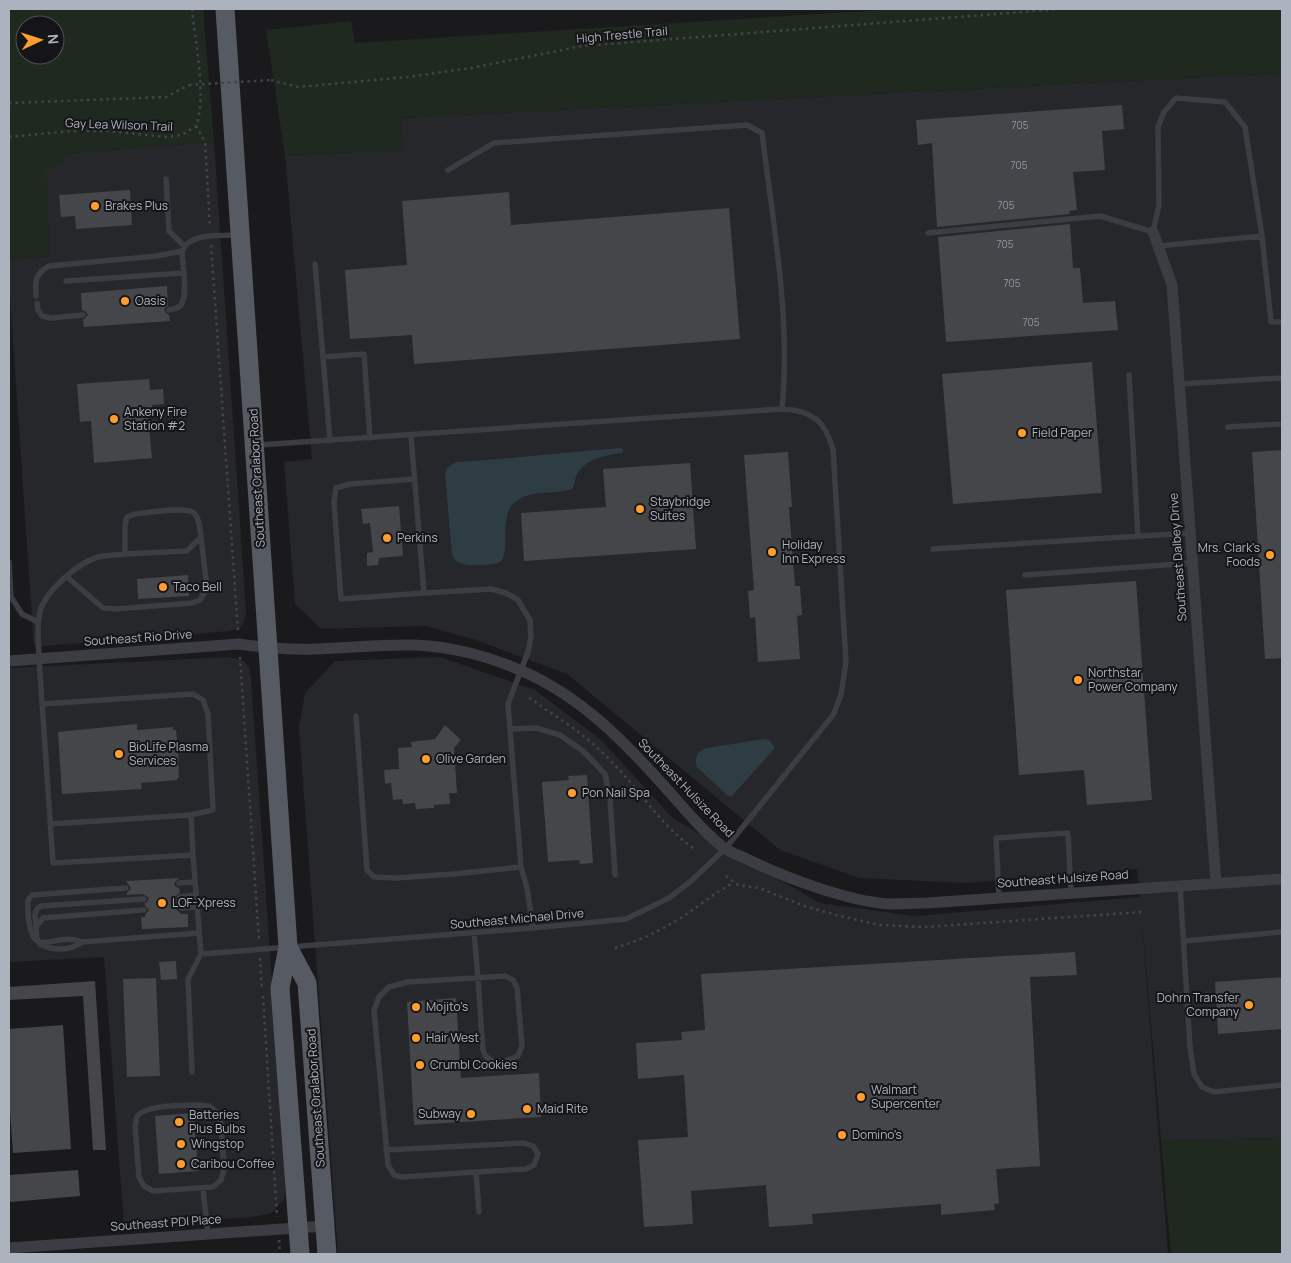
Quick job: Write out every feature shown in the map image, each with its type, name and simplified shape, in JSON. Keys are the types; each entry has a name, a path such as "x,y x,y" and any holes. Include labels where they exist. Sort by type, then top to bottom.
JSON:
{"main road":[{"name":"Southeast Oralabor Road","path":"225,9 256,446 288,947 280,988 300,1254"},
{"name":"Southeast Oralabor Road","path":"288,947 308,983 327,1254"}],"street":[{"name":"Southeast Dalbey Drive","path":"1153,232 1172,285 1216,883"},
{"name":"Southeast Rio Drive","path":"9,661 239,644 268,648"},
{"name":"Southeast Hulsize Road","path":"268,648 314,649 378,644 415,645 477,655 522,670 567,695 606,725 645,764 699,825 725,849 802,882 850,897 888,904 927,903 1282,879"},
{"name":"Southeast PDI Place","path":"9,1248 325,1226"}],"lane":[{"path":"928,233 1100,216 1153,232 1159,205 1158,127 1164,112 1176,98 1225,102 1245,127 1262,236 1271,322 1282,322"},
{"path":"448,170 494,144 747,125 762,133 782,300 784,389 782,409"},
{"path":"166,179 169,230 183,248 184,294 182,304 178,308 169,310"},
{"path":"36,296 35,282 40,271 49,266 158,256 183,248 190,240 240,235"},
{"path":"1158,246 1262,236"},
{"path":"315,264 330,441"},
{"path":"66,281 183,272"},
{"path":"37,303 38,310 42,316 51,318 83,315"},
{"path":"323,357 364,354 370,438"},
{"path":"1129,375 1138,536"},
{"path":"1179,384 1282,378"},
{"name":"Southeast Michael Drive","path":"200,954 533,928 613,921 632,917 669,898 691,881 725,849 833,715 845,678 845,634 833,449 825,428 817,419 806,413 782,409 256,446"},
{"path":"1228,427 1282,424"},
{"path":"411,436 424,593"},
{"path":"415,480 350,484 336,488 334,502 341,598 491,589 506,592 518,600 530,620 531,636 528,652 508,704 521,867 527,888 533,928"},
{"path":"67,577 103,608 116,609 192,603 200,600 207,588 200,523 194,513 187,509 135,514 127,517 125,525 125,554"},
{"path":"933,550 1190,532"},
{"path":"193,854 53,863 38,622 40,610 49,594 74,570 98,557 187,551 201,537"},
{"path":"9,562 11,597 22,614 38,622"},
{"path":"1025,575 1192,563"},
{"path":"42,704 193,694 203,700 208,714 213,810 190,815 50,824"},
{"path":"356,716 367,870 374,877 395,878 454,874 521,867"},
{"path":"510,729 536,728 560,735 583,751 605,774 610,798 615,875"},
{"path":"190,815 200,954 188,979 192,1072"},
{"path":"999,897 996,838 1068,833 1071,892"},
{"path":"179,884 195,882"},
{"path":"1180,886 1190,1047 1194,1074 1202,1087 1214,1092 1282,1085"},
{"path":"82,942 75,947 52,950 38,943 28,919 27,903 29,898 32,896 126,888"},
{"path":"180,897 196,896"},
{"path":"38,943 35,914 37,908 41,906 144,899"},
{"path":"181,908 197,907"},
{"path":"36,927 43,918 144,910"},
{"path":"1184,941 1282,932"},
{"path":"38,943 74,938 82,942 199,933"},
{"path":"386,1150 524,1143 533,1146 538,1154 534,1165 526,1169 403,1177 394,1175 388,1165 386,1150 374,1010 379,997 389,987 408,982 478,978 505,976 513,980 517,988 522,1046 518,1056 509,1060 492,1062 486,1057 483,1050 478,978 474,933"},
{"path":"199,1105 209,1106 218,1113 221,1123 224,1169 221,1180 217,1184 203,1189 153,1191 144,1186 139,1177 136,1125 137,1117 144,1111 153,1108 199,1105"},
{"path":"476,1172 479,1212"},
{"path":"203,1189 208,1234"}],"path":[{"path":"192,9 202,96 196,126 205,142 280,1254"},
{"name":"High Trestle Trail","path":"9,103 166,96 189,85 271,80 298,87 408,77 471,68 582,46 1060,9"},
{"name":"Gay Lea Wilson Trail","path":"9,137 70,131 166,137 182,135 196,126"},
{"path":"726,876 734,883 759,888 800,905 880,925 924,927 1142,912"},
{"path":"615,948 654,933 686,915 714,894 734,883"}],"shaded area":[{"path":"1282,73 1282,1138 1161,1140 1141,910 1168,1254 338,1254 299,728 305,693 335,661 440,657 535,690 600,739 674,819 820,903 914,916 1140,897 1137,869 967,883 859,878 780,850 567,674 476,640 426,626 321,629 295,604 284,462 312,459 285,155 403,150 400,118"},
{"path":"214,142 246,611 245,619 240,628 230,631 34,647 9,283 9,259 50,256 45,168 71,153"},
{"path":"621,448 624,450 622,453 599,458 583,467 577,473 572,489 528,495 515,502 507,516 505,549 501,561 498,563 470,565 455,559 452,554 445,474 447,468 456,462"},
{"path":"229,657 244,661 249,668 251,679 286,1184 284,1199 272,1213 253,1217 124,1226 104,957 9,962 9,668"},
{"path":"764,739 769,740 774,749 732,796 728,796 697,767 697,756 700,751 706,748"}],"green space":[{"path":"9,9 203,9 214,142 72,153 53,167 46,168 50,256 9,259"},
{"path":"899,9 1282,9 1282,73 400,118 404,150 285,155 266,30 351,21 355,43"},
{"path":"1282,1138 1282,1254 1171,1254 1161,1140"}],"building":[{"path":"1122,105 1124,129 1102,131 1105,170 1073,172 1077,210 1069,211 1070,214 937,227 932,143 918,145 916,120"},
{"name":"Brakes Plus","path":"130,190 132,225 76,229 75,216 61,217 59,195"},
{"path":"509,192 511,225 729,208 740,339 414,364 412,335 350,339 345,270 407,265 402,201"},
{"path":"1070,224 1073,268 1080,268 1083,303 1115,301 1118,330 946,342 938,237"},
{"name":"Oasis","path":"167,286 168,305 164,310 169,315 170,321 84,327 83,320 88,315 82,310 81,293"},
{"name":"Field Paper","path":"1092,362 1102,493 953,504 942,374"},
{"name":"Ankeny Fire Station #2","path":"149,379 150,390 163,389 164,404 152,405 153,417 148,417 152,458 94,463 91,421 80,422 77,384"},
{"name":"Mrs. Clark's Foods","path":"1282,450 1282,658 1265,659 1252,452"},
{"name":"Holiday Inn Express","path":"788,452 792,507 789,507 795,586 800,586 802,615 797,616 800,659 758,662 755,617 750,618 748,591 754,590 744,455"},
{"name":"Staybridge Suites","path":"690,463 696,549 524,561 521,513 606,507 603,469"},
{"name":"Perkins","path":"399,506 403,556 379,558 378,565 367,566 367,553 373,552 370,523 363,524 361,509"},
{"name":"Taco Bell","path":"188,575 189,596 138,599 137,579"},
{"name":"Northstar Power Company","path":"1136,581 1152,800 1087,805 1084,770 1019,775 1006,590"},
{"name":"BioLife Plasma Services","path":"137,724 137,730 173,727 173,730 176,730 179,761 179,778 177,780 141,783 142,789 62,794 58,732"},
{"name":"Olive Garden","path":"445,725 461,740 454,748 457,793 449,793 450,804 434,805 434,808 416,809 415,803 403,804 402,799 393,800 391,783 385,784 384,770 399,769 398,748 412,747 411,742 435,739"},
{"path":"587,775 593,863 580,864 579,860 548,862 542,782 569,780 568,776"},
{"name":"LOF-Xpress","path":"179,878 174,883 180,892 175,897 180,903 176,909 181,914 188,914 188,927 142,929 141,917 145,917 149,910 144,904 149,898 143,894 127,895 131,888 126,881"},
{"name":"Walmart Supercenter","path":"1075,952 1077,975 1030,977 1040,1166 996,1169 999,1203 994,1204 995,1210 941,1215 941,1204 812,1214 813,1224 769,1227 766,1185 691,1191 693,1224 644,1227 638,1140 688,1137 684,1075 638,1079 636,1043 682,1040 681,1032 705,1030 701,974"},
{"path":"176,961 177,979 161,980 159,962"},
{"name":"Dohrn Transfer Company","path":"1282,977 1282,1029 1218,1034 1215,982"},
{"path":"156,978 160,1076 127,1077 123,979"},
{"path":"95,981 106,1150 93,1150 83,996 9,1000 9,987"},
{"path":"456,998 461,1078 539,1073 541,1117 414,1125 407,1002"},
{"path":"63,1025 71,1149 13,1153 9,1099 9,1029"},
{"path":"194,1113 198,1171 159,1174 155,1116"},
{"path":"78,1170 80,1196 10,1202 9,1175"}],"place":[{"name":"Brakes Plus","path":"95,206"},
{"name":"Oasis","path":"125,301"},
{"name":"Ankeny Fire Station #2","path":"114,419"},
{"name":"Field Paper","path":"1022,433"},
{"name":"Staybridge Suites","path":"640,509"},
{"name":"Perkins","path":"387,538"},
{"name":"Holiday Inn Express","path":"772,552"},
{"name":"Mrs. Clark's Foods","path":"1270,555"},
{"name":"Taco Bell","path":"163,587"},
{"name":"Northstar Power Company","path":"1078,680"},
{"name":"BioLife Plasma Services","path":"119,754"},
{"name":"Olive Garden","path":"426,759"},
{"name":"Pon Nail Spa","path":"572,793"},
{"name":"LOF-Xpress","path":"162,903"},
{"name":"Dohrn Transfer Company","path":"1249,1005"},
{"name":"Mojito's","path":"416,1007"},
{"name":"Hair West","path":"416,1038"},
{"name":"Crumbl Cookies","path":"420,1065"},
{"name":"Walmart Supercenter","path":"861,1097"},
{"name":"Maid Rite","path":"527,1109"},
{"name":"Subway","path":"471,1114"},
{"name":"Batteries Plus Bulbs","path":"179,1122"},
{"name":"Domino's","path":"842,1135"},
{"name":"Wingstop","path":"181,1144"},
{"name":"Caribou Coffee","path":"181,1164"}]}
